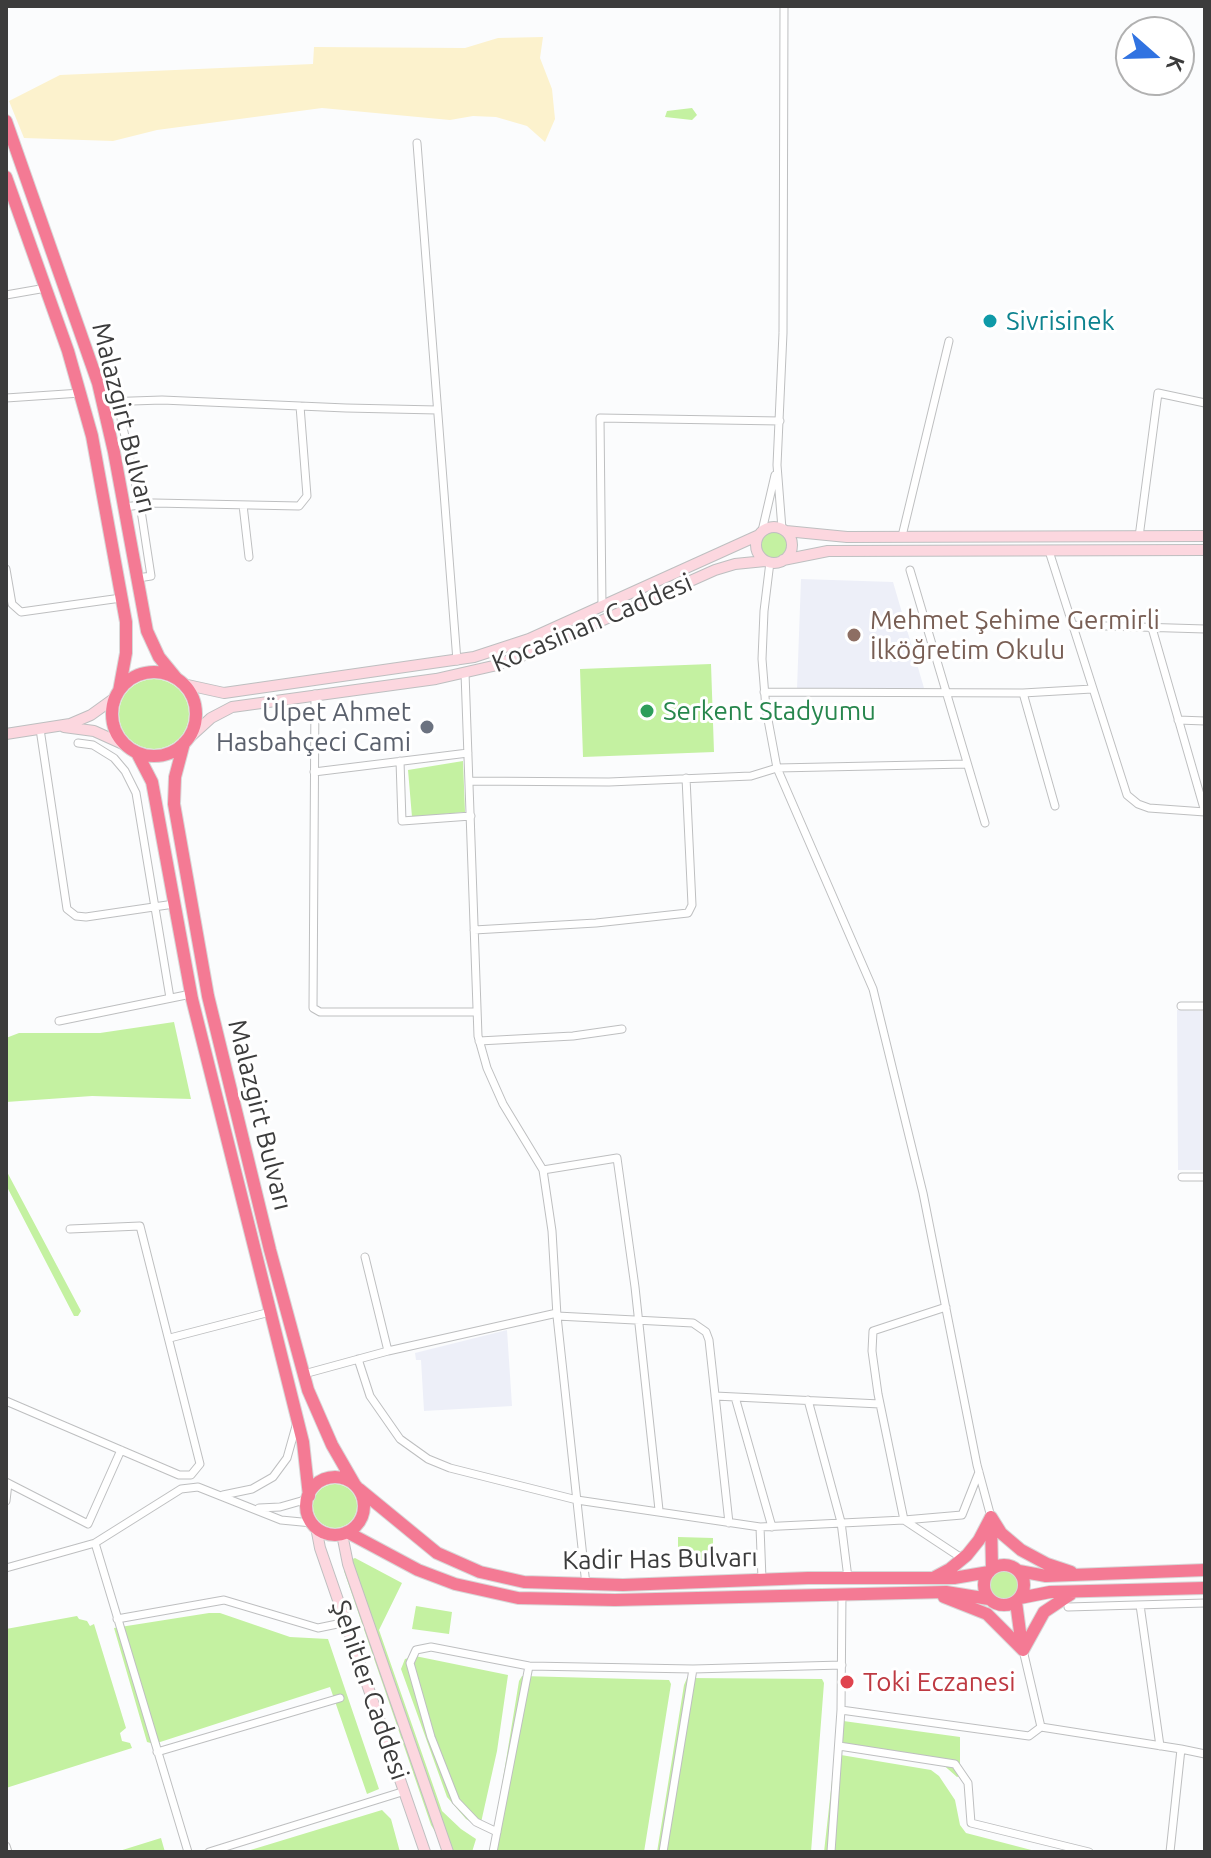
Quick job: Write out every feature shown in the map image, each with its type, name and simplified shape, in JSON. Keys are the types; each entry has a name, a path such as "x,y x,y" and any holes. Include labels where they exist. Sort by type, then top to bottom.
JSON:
{"highway":[{"name":"Malazgirt Bulvarı","path":"6,121 92,360 151,640 165,665 180,682"},
{"name":"Malazgirt Bulvarı","path":"6,177 81,393 98,469 126,638 118,694"},
{"path":"164,673 180,682 192,696 196,710 195,724 187,740 166,755 137,753 125,745 114,726 112,712 118,694 129,680 142,674 164,673"},
{"name":"Malazgirt Bulvarı","path":"187,740 175,777 174,804 208,996 270,1250 304,1374 324,1430 357,1487"},
{"name":"Malazgirt Bulvarı","path":"137,753 152,782 191,994 296,1411 303,1442 308,1497"},
{"path":"329,1478 346,1479 357,1487 364,1505 356,1526 344,1533 330,1534 314,1525 307,1511 308,1497 319,1482 329,1478"},
{"name":"Kadir Has Bulvarı","path":"357,1487 437,1553 465,1566 524,1582 586,1585 762,1579 962,1578 990,1570"},
{"path":"991,1517 1025,1585 1018,1600 1023,1650"},
{"path":"931,1578 963,1559 979,1540 991,1517"},
{"path":"991,1517 990,1570 984,1586 1023,1650"},
{"name":"Kadir Has Bulvarı","path":"344,1533 418,1570 470,1589 510,1597 615,1600 928,1593 966,1594 994,1602"},
{"path":"1001,1533 1038,1560 1091,1575"},
{"path":"990,1570 1006,1565 1046,1576 1205,1570"},
{"path":"994,1602 1007,1606 1050,1592 1205,1588"},
{"path":"1023,1650 1036,1621 1047,1609 1066,1596 1082,1591"},
{"path":"928,1593 953,1599 987,1614 1023,1650"}],"main road":[{"path":"1205,536 839,537 773,527 761,533 757,550 768,562 828,551 1205,550"},
{"path":"783,560 791,549 791,539 784,530"},
{"name":"Kocasinan Caddesi","path":"180,682 224,693 457,661 511,646 761,533"},
{"name":"Kocasinan Caddesi","path":"187,740 211,718 232,707 465,673 527,654 715,570 735,564 768,562"},
{"path":"58,727 91,715 118,694"},
{"path":"6,734 58,727 94,731 125,745"},
{"name":"Şehitler Caddesi","path":"314,1525 425,1852"},
{"name":"Şehitler Caddesi","path":"344,1533 348,1564 448,1852"}],"street":[{"path":"761,533 777,465 780,421 784,6"},
{"path":"417,143 457,661"},
{"path":"6,295 46,288"},
{"path":"902,536 949,341"},
{"path":"106,351 140,504 151,576 138,578"},
{"path":"6,398 81,393"},
{"path":"1139,537 1158,393 1205,403"},
{"path":"103,402 437,410"},
{"path":"125,507 140,504 296,506 305,502 307,493 300,406"},
{"path":"602,606 600,418 780,421"},
{"path":"777,465 784,530"},
{"path":"243,505 249,557"},
{"path":"1049,551 1127,795 1149,808 1205,812 1152,628"},
{"path":"768,562 763,635 764,692 777,768 873,989 923,1193 991,1517"},
{"path":"6,569 13,607 21,612 121,598"},
{"path":"910,570 985,823"},
{"path":"1073,625 1205,629"},
{"path":"465,673 479,1041 503,1104 543,1170 552,1231 557,1314 586,1585"},
{"path":"764,692 1023,693 1092,689"},
{"path":"1023,693 1055,806"},
{"path":"315,694 314,1009 320,1012 476,1012"},
{"path":"1178,720 1205,721"},
{"path":"40,729 67,909 76,916 86,917 174,904"},
{"path":"78,743 86,742 107,752 120,764 133,784 139,802 170,998"},
{"path":"314,772 468,753"},
{"path":"400,761 402,821 471,816"},
{"path":"470,781 574,783 751,776 777,768 967,764"},
{"path":"474,930 596,923 688,913 692,905 686,778"},
{"path":"59,1021 191,994"},
{"path":"1181,1006 1205,1006"},
{"path":"479,1041 573,1036 622,1029"},
{"path":"543,1170 617,1158 659,1510"},
{"path":"1182,1177 1205,1177"},
{"path":"70,1229 140,1226 201,1460 191,1475 191,1488"},
{"path":"365,1257 388,1351"},
{"path":"946,1307 873,1331 872,1351 904,1520 963,1559"},
{"path":"170,1338 270,1312"},
{"path":"304,1374 388,1351 557,1314 693,1323 703,1328 709,1340 729,1523"},
{"path":"358,1359 365,1386 381,1415 400,1439 418,1453 450,1468 577,1500 760,1527 904,1520 962,1515 979,1471"},
{"path":"715,1396 880,1404"},
{"path":"735,1397 772,1527"},
{"path":"808,1400 841,1522 848,1578"},
{"path":"6,1401 179,1475 191,1475"},
{"path":"219,1495 252,1489 276,1474 291,1448 296,1411"},
{"path":"6,1501 7,1483 88,1524 121,1450"},
{"path":"6,1568 95,1543 181,1489 198,1487 292,1523 314,1525"},
{"path":"252,1508 280,1507 308,1497"},
{"path":"760,1527 762,1579"},
{"path":"95,1543 188,1852"},
{"path":"1146,1590 1144,1605 1160,1746"},
{"path":"831,1852 841,1710 842,1594"},
{"path":"117,1619 224,1600 318,1628 347,1622"},
{"path":"1068,1607 1205,1603"},
{"path":"497,1832 476,1822 456,1801 431,1737 410,1663 416,1650 431,1647 529,1666 693,1669 842,1665"},
{"path":"1023,1650 1041,1727"},
{"path":"493,1852 529,1666"},
{"path":"663,1852 693,1669"},
{"path":"157,1752 340,1698"},
{"path":"841,1710 1029,1736 1041,1727 1205,1754"},
{"path":"839,1746 955,1764 968,1783 971,1823 1089,1852"},
{"path":"1170,1852 1181,1749"},
{"path":"209,1852 405,1791"},
{"path":"6,1846 8,1852"}],"shaded area":[{"name":"Mehmet Şehime Germirli İlköğretim Okulu","path":"801,579 893,582 924,688 797,689"},
{"path":"1177,1010 1205,1011 1205,1170 1178,1170"},
{"path":"507,1330 512,1406 424,1411 421,1360 416,1360 415,1353"}],"green space":[{"path":"692,108 697,115 692,120 665,117 667,111"},
{"path":"774,531 784,535 788,545 784,555 774,559 764,555 760,545 764,535"},
{"name":"Serkent Stadyumu","path":"711,664 714,752 583,757 580,669"},
{"path":"154,679 179,689 189,714 179,739 154,749 129,739 119,714 129,689"},
{"path":"463,761 465,812 412,817 408,770"},
{"path":"174,1022 191,1099 92,1096 6,1102 6,1038 19,1033 100,1033"},
{"path":"6,1170 81,1311 78,1316 74,1316 6,1185"},
{"path":"335,1484 351,1490 357,1506 351,1522 335,1528 319,1522 313,1506 319,1490"},
{"path":"678,1537 713,1538 713,1560 678,1560"},
{"path":"355,1558 402,1583 379,1630 442,1811 476,1839 472,1852 448,1852 431,1825 344,1571 350,1560"},
{"path":"1004,1569 1016,1573 1020,1585 1016,1597 1004,1601 992,1597 988,1585 992,1573"},
{"path":"416,1606 452,1612 449,1634 412,1629"},
{"path":"220,1613 290,1637 328,1639 379,1789 367,1794 330,1687 154,1744 147,1742 114,1628"},
{"path":"77,1616 90,1626 94,1624 126,1728 120,1733 122,1741 130,1743 132,1748 6,1788 6,1629"},
{"path":"415,1656 508,1675 497,1751 480,1827 466,1819 447,1797 401,1669 405,1659"},
{"path":"522,1676 669,1680 671,1684 644,1852 491,1852"},
{"path":"687,1678 822,1679 811,1852 657,1852"},
{"path":"836,1720 960,1737 960,1776 957,1777 932,1759 836,1742"},
{"path":"835,1754 931,1770 939,1776 955,1800 960,1825 966,1833 1039,1852 824,1852"},
{"path":"382,1810 391,1819 400,1852 244,1852"},
{"path":"161,1838 165,1852 116,1852"}],"sand":[{"path":"543,37 540,58 552,89 555,119 545,142 527,126 496,117 473,116 450,120 322,108 157,130 113,141 24,138 9,101 60,75 313,64 314,47 465,48 498,38"}],"place":[{"name":"Sivrisinek","path":"990,321"},
{"name":"Mehmet Şehime Germirli İlköğretim Okulu","path":"854,635"},
{"name":"Serkent Stadyumu","path":"647,711"},
{"name":"Ülpet Ahmet Hasbahçeci Cami","path":"427,727"},
{"name":"Toki Eczanesi","path":"847,1682"}]}
